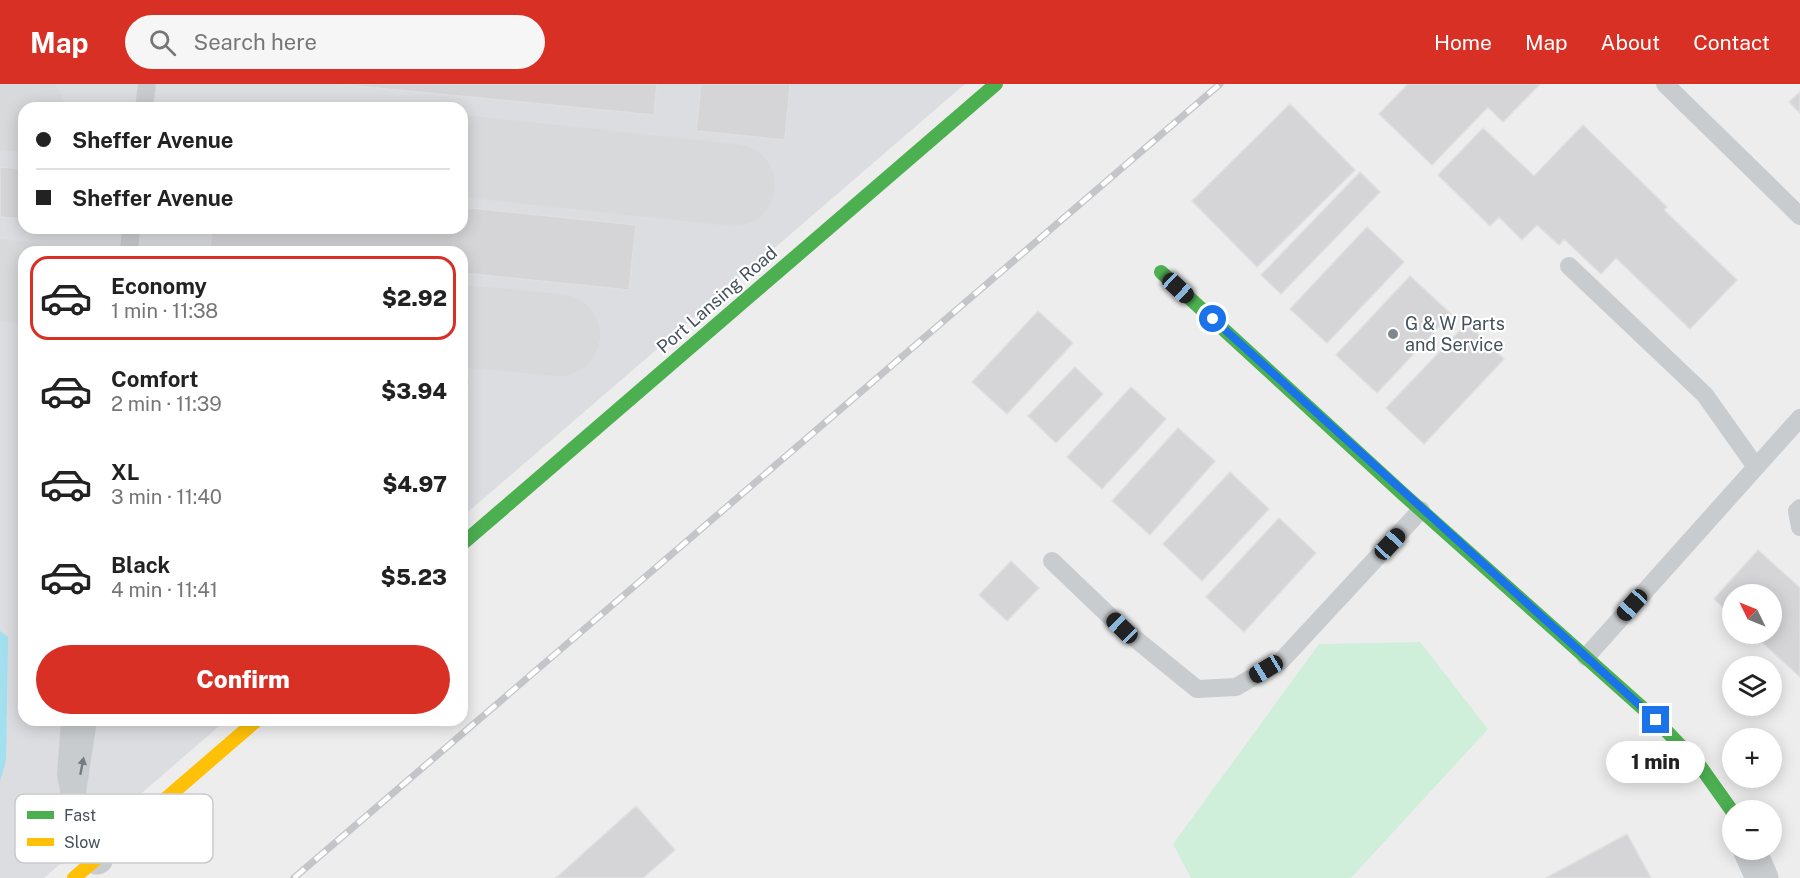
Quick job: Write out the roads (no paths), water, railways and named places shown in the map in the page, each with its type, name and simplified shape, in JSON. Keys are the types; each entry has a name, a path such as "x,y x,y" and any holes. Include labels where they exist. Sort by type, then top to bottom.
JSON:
{"street":[{"name":"Port Lansing Road","path":"468,539 996,84"},
{"path":"1161,272 1421,510 1656,720 1700,766 1724,800"},
{"path":"172,794 251,726"},
{"path":"1754,860 1762,878"}],"lane":[{"path":"145,102 147,84"},
{"path":"1665,84 1800,216"},
{"path":"1569,266 1705,395 1756,467"},
{"path":"1586,657 1800,418"},
{"path":"1800,508 1797,511 1800,526"},
{"path":"1052,561 1122,628 1197,689 1236,687 1281,660 1421,510"},
{"path":"70,726 66,775 70,794"},
{"path":"77,794 87,726"}],"water":[{"path":"0,631 8,637 6,761 0,781"}],"railway":[{"path":"294,878 1220,84"}],"place":[{"name":"G & W Parts and Service","path":"1393,334"}]}
